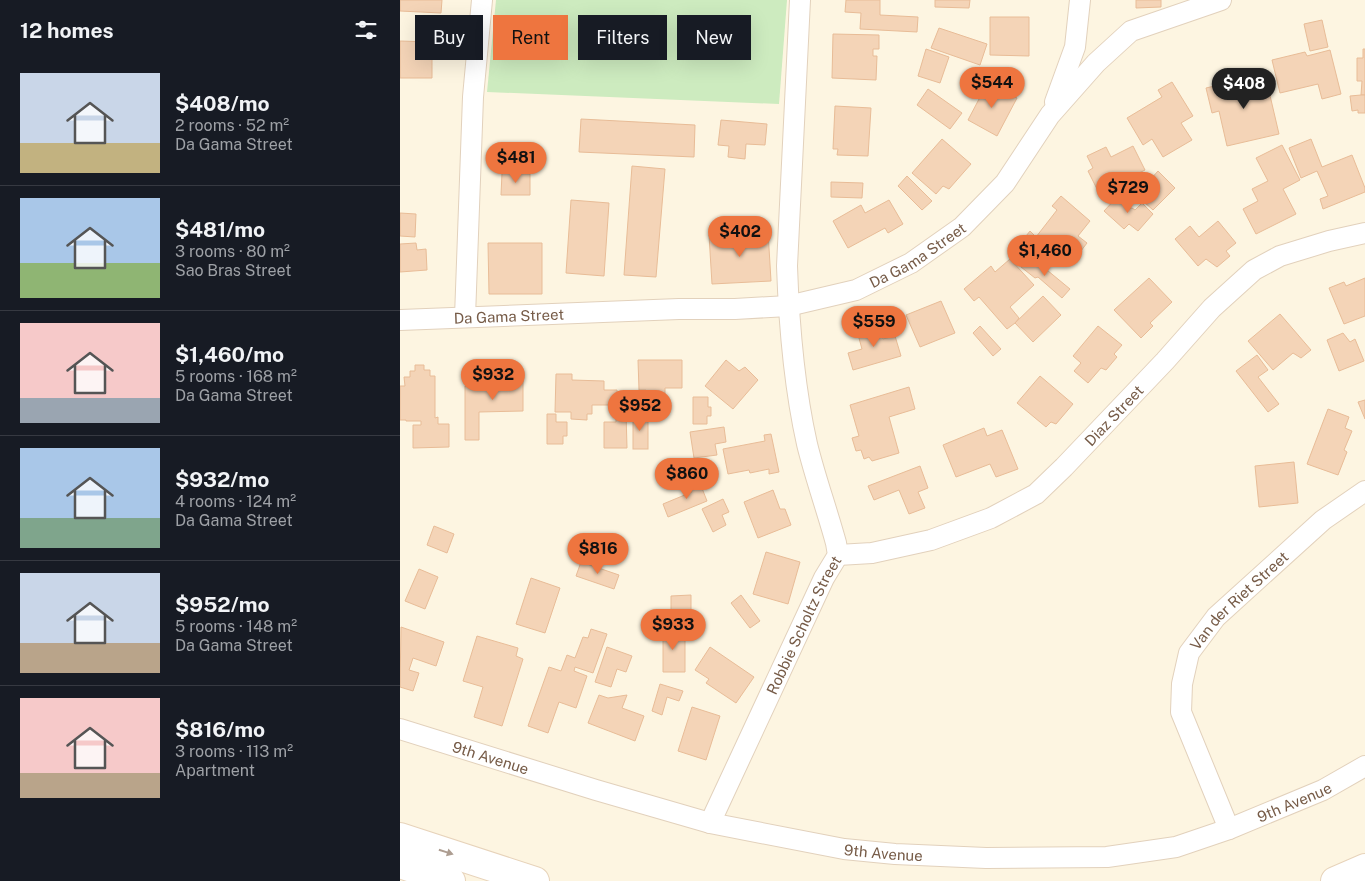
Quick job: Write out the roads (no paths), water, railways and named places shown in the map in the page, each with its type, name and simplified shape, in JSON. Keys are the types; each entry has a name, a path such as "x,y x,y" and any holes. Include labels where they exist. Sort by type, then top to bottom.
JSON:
{"main road":[{"path":"400,837 535,881"},
{"path":"400,864 451,881"},
{"path":"1335,881 1365,868"}],"street":[{"path":"466,317 473,97 482,0"},
{"name":"Robbie Scholtz Street","path":"710,823 824,578 838,556 808,444 794,363 788,306 787,266 800,0"},
{"path":"1050,115 1075,47 1080,0"},
{"name":"Da Gama Street","path":"400,320 679,309 735,310 788,306 856,290 911,263 962,227 1005,183 1050,115 1096,63 1131,31 1221,0"},
{"name":"Diaz Street","path":"838,556 872,553 931,540 992,518 1036,494 1165,361 1212,308 1254,270 1280,256 1329,241 1365,233"},
{"name":"Van der Riet Street","path":"1229,829 1181,712 1182,684 1189,653 1216,617 1322,520 1365,491"},
{"name":"9th Avenue","path":"400,729 596,790 710,823 844,849 895,854 986,858 1107,857 1176,847 1229,829 1323,790 1365,766"}]}
